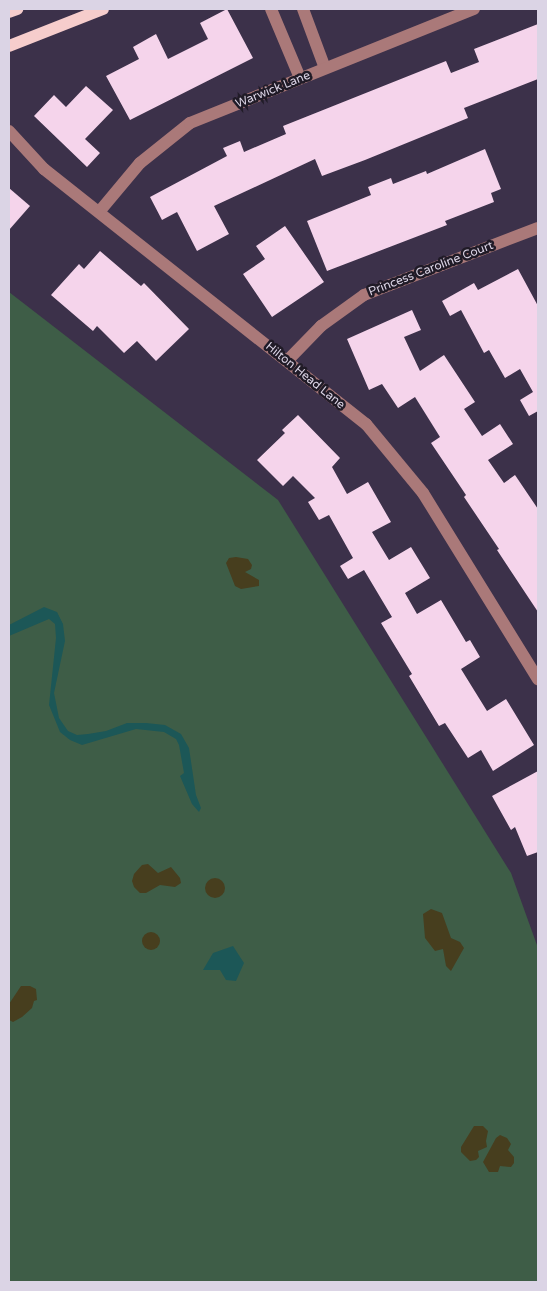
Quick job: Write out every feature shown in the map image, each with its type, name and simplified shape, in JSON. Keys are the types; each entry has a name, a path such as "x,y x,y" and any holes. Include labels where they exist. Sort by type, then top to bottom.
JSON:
{"main road":[{"path":"9,12 17,9"},
{"path":"9,46 103,9"}],"street":[{"path":"271,9 300,78"},
{"path":"303,9 325,68"},
{"name":"Warwick Lane","path":"99,212 140,163 190,122 474,9"},
{"name":"Hilton Head Lane","path":"9,131 44,169 366,424 424,493 538,679"},
{"name":"Princess Caroline Court","path":"287,362 321,326 364,295 538,228"}],"shaded area":[{"path":"9,292 278,500 511,873 538,948 538,1282 9,1282"},
{"path":"44,607 57,612 63,624 65,641 54,693 59,718 68,731 77,735 88,734 106,731 127,723 146,723 165,725 181,734 189,748 196,795 201,808 199,812 192,804 180,776 184,773 179,745 176,739 164,732 136,729 82,745 70,740 60,732 49,705 56,638 55,624 49,619 9,636 9,625"},
{"path":"233,946 244,963 236,981 226,980 220,970 203,970 213,953"}],"sand":[{"path":"229,558 248,559 252,565 251,569 245,572 259,580 259,586 241,589 235,586 226,563"},
{"path":"148,864 158,873 171,867 180,878 181,883 175,887 160,885 146,893 140,893 134,887 132,881 134,874 142,865"},
{"path":"211,878 219,878 225,884 225,892 219,898 211,898 205,892 205,884"},
{"path":"431,909 442,913 451,938 460,942 464,948 451,971 446,966 443,949 435,951 425,938 423,914"},
{"path":"151,932 157,935 160,941 157,947 151,950 145,947 142,941 145,935"},
{"path":"21,986 30,986 36,989 37,1000 34,1001 32,1008 13,1022 9,1020 9,1004"},
{"path":"474,1126 483,1126 488,1131 487,1147 478,1151 479,1157 476,1160 470,1161 461,1152 461,1147"},
{"path":"500,1135 507,1138 511,1144 508,1150 514,1157 514,1163 511,1167 500,1166 498,1172 489,1172 483,1162 496,1138"}],"building":[{"path":"227,9 253,58 130,120 106,76 139,59 133,47 156,34 168,59 208,39 200,23"},
{"path":"538,24 538,79 464,108 468,118 365,160 322,176 315,159 214,206 229,234 197,251 177,212 162,220 150,197 227,156 223,148 240,141 244,152 286,134 283,126 446,61 451,73 479,62 474,49"},
{"path":"86,86 113,110 85,139 100,153 87,167 34,116 54,95 66,107"},
{"path":"485,149 501,189 491,193 494,202 445,221 447,225 327,271 307,221 371,195 368,187 391,178 393,184 426,171 427,174"},
{"path":"9,188 30,206 9,230"},
{"path":"285,226 324,282 272,317 243,274 265,259 256,246"},
{"path":"100,251 141,286 144,283 189,329 156,361 137,341 124,353 97,326 93,331 51,295 79,264 84,269"},
{"path":"518,269 538,306 538,411 529,416 520,400 533,392 520,369 505,378 489,350 484,353 461,310 450,316 442,301 474,283 478,290"},
{"path":"412,310 421,330 404,337 420,371 444,355 475,402 464,409 482,436 500,424 513,444 488,460 504,483 515,475 538,509 538,612 464,497 466,495 431,443 440,437 415,397 398,408 382,384 369,390 347,339"},
{"path":"298,415 340,458 332,467 347,494 368,482 391,522 372,532 389,560 411,547 430,578 405,593 417,614 441,600 466,642 470,640 480,657 461,669 487,711 506,699 534,745 493,771 481,750 468,758 445,723 439,726 409,676 412,674 381,623 392,617 364,570 348,579 340,566 353,558 329,515 319,520 308,502 315,498 293,476 283,486 257,460 285,433 282,430"},
{"path":"538,771 538,852 527,856 515,827 511,830 492,796"}]}
